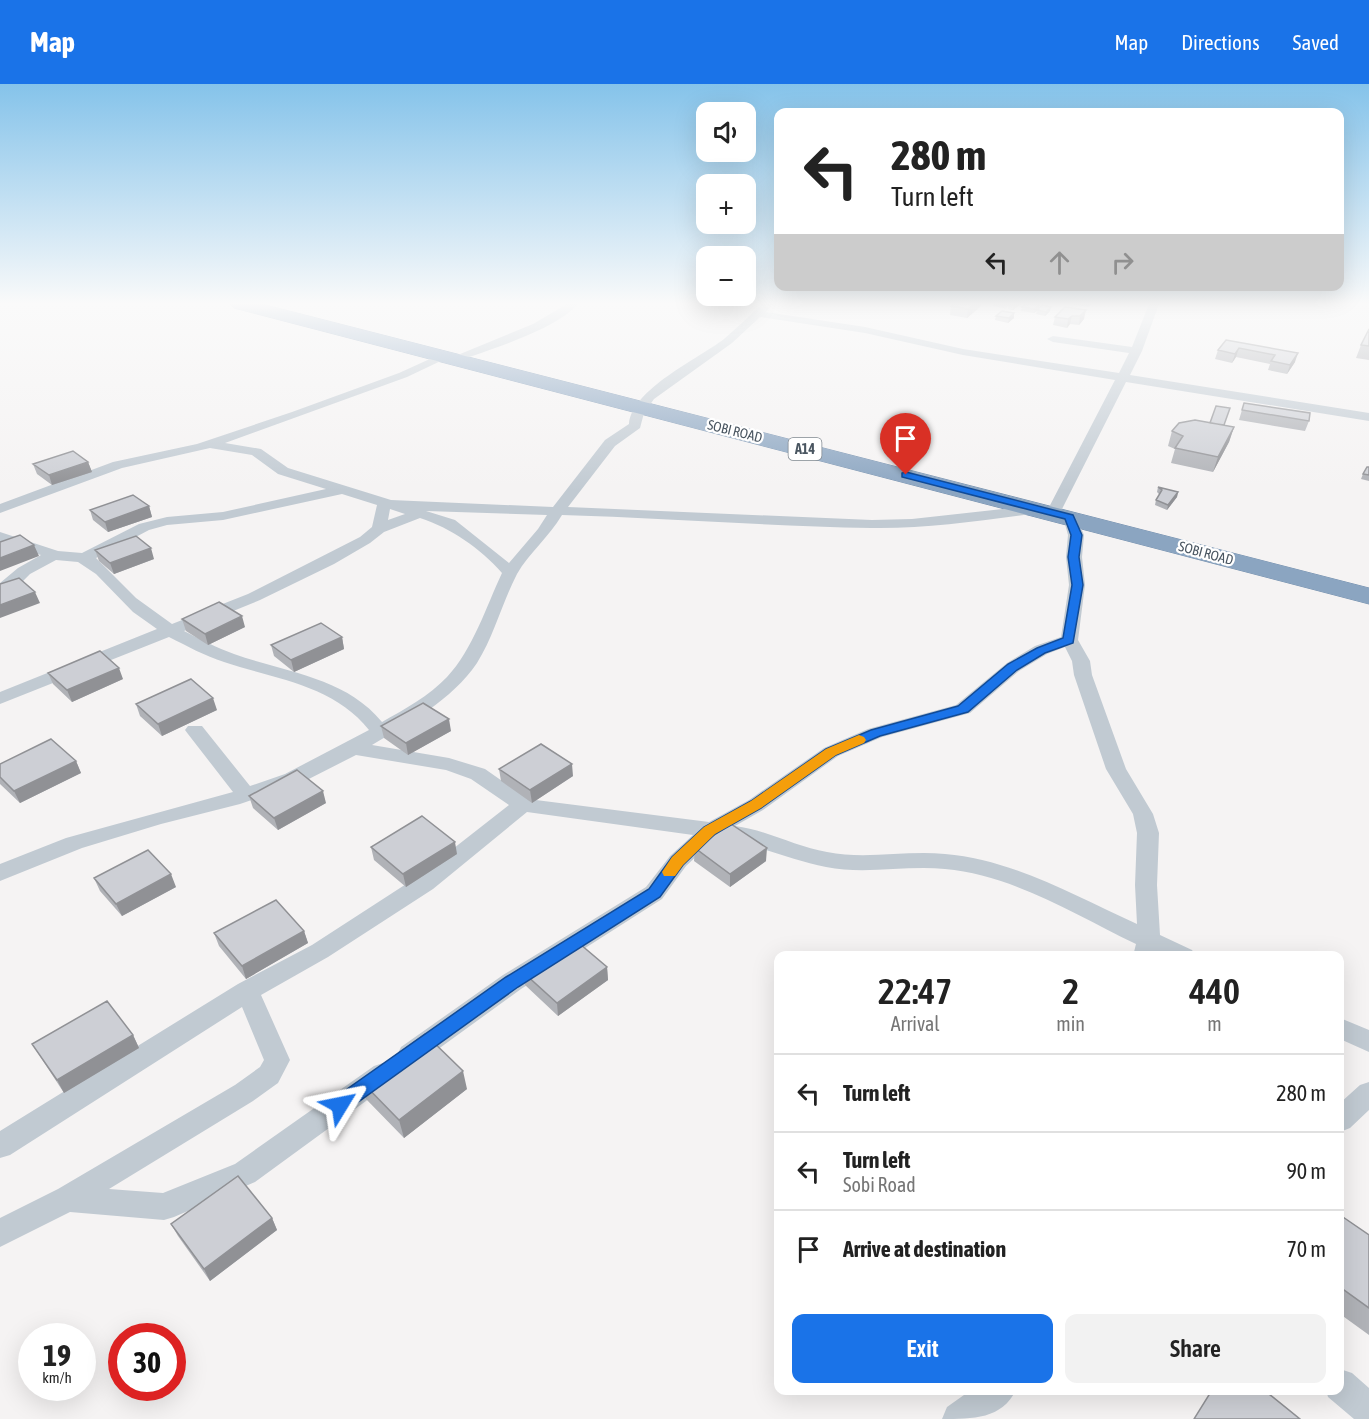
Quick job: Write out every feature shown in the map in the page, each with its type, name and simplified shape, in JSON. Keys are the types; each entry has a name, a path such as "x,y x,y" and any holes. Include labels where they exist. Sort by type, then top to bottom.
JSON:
{"highway":[{"name":"SOBI ROAD","path":"481,366 1059,519 1100,525 1369,596"}],"street":[{"path":"0,509 118,465 200,447 296,415 427,366"},
{"path":"0,873 74,843 246,795 292,779 353,748 428,704 453,681 469,661 510,573 524,553 544,532 557,511 610,443 635,425 634,418 650,396 690,366"},
{"path":"1058,366 1369,417"},
{"path":"1128,366 1059,519 1074,557 1077,585 1069,640 1081,661 1083,675 1116,769 1143,814 1148,833 1147,947"},
{"path":"296,415 264,431 253,444 256,452 266,461 283,471 339,490 450,523 498,559 510,573"},
{"path":"200,447 223,445 256,452"},
{"path":"298,498 309,490 308,479"},
{"path":"0,537 53,555 85,558 144,527 167,521 223,516 339,490"},
{"path":"384,504 465,509 653,513 912,524 1059,519"},
{"path":"379,529 384,504"},
{"path":"0,698 254,597 328,561 365,540 379,529 420,513"},
{"path":"0,550 20,544"},
{"path":"0,590 24,571 53,555"},
{"path":"85,558 114,582 131,601 168,631 211,651 306,679 356,706 370,717 380,732"},
{"path":"68,1198 164,1208 245,1173 512,982 654,893 678,861 710,831 756,805 831,752 875,733 963,709 1013,667 1041,651 1069,640"},
{"path":"195,730 246,795"},
{"path":"353,748 449,764 478,774 523,805 742,834 827,860 879,863 944,861 992,869 1041,889 1147,947 1163,951"},
{"path":"0,1146 247,991 320,951 425,883 523,805"},
{"path":"0,1233 68,1198 244,1093 269,1075 277,1060 247,991"},
{"path":"1344,1030 1369,1042"},
{"path":"1344,1116 1369,1093"},
{"path":"1344,1388 1369,1410"},
{"path":"959,1419 993,1395"}],"building":[{"path":"1244,403 1310,413 1309,421 1242,410"},
{"path":"1216,406 1230,408 1224,425 1210,423"},
{"path":"1195,420 1234,427 1218,457 1175,448 1183,436 1172,431 1179,423"},
{"path":"73,451 88,462 49,475 33,464"},
{"path":"1369,467 1369,475 1363,474"},
{"path":"1158,487 1178,492 1168,505 1156,500 1162,490"},
{"path":"133,495 149,506 105,522 90,510"},
{"path":"20,535 34,545 0,558 0,542"},
{"path":"136,536 151,548 110,563 95,550"},
{"path":"19,578 35,592 0,605 0,584"},
{"path":"219,602 242,616 205,634 182,619"},
{"path":"321,623 342,637 291,660 271,645"},
{"path":"100,651 119,668 67,690 48,673"},
{"path":"191,679 213,698 158,724 136,704"},
{"path":"423,703 449,719 406,743 381,726"},
{"path":"51,739 76,761 14,791 0,777 0,764"},
{"path":"541,744 572,764 530,790 499,769"},
{"path":"297,770 323,791 274,818 249,796"},
{"path":"422,816 455,842 403,874 371,847"},
{"path":"731,824 767,848 730,874 695,848"},
{"path":"148,850 171,874 116,904 94,878"},
{"path":"276,900 304,931 242,966 214,933"},
{"path":"574,939 607,967 557,1003 524,973"},
{"path":"107,1001 133,1035 57,1080 32,1044"},
{"path":"425,1034 463,1071 399,1120 361,1081"},
{"path":"238,1176 272,1218 204,1269 171,1224"},
{"path":"1344,1218 1369,1235 1369,1308 1344,1290"},
{"path":"1209,1395 1270,1395 1300,1419 1194,1419"}],"slow traffic":[{"path":"670,872 678,861 710,831 756,805 831,752 859,740"}],"route":[{"path":"340,1105 512,982 654,893 678,861 710,831 756,805 831,752 875,733 963,709 1013,667 1041,651 1069,640 1077,585 1074,557 1076,535 1070,517 906,475"}]}
